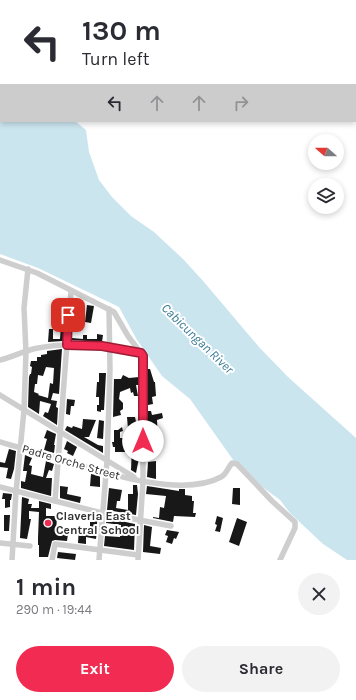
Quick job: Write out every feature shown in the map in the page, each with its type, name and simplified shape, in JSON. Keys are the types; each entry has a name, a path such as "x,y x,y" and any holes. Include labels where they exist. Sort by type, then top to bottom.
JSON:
{"street":[{"path":"0,260 28,269 114,312 128,336 143,356 138,557 54,544 52,560"},
{"path":"12,560 16,492 24,410 26,352 24,308 28,269"},
{"path":"55,501 71,290"},
{"path":"99,560 107,461 110,370 109,309"},
{"path":"0,360 36,348 67,345 110,346 141,353"},
{"path":"0,395 141,481"},
{"name":"Padre Orche Street","path":"0,442 106,473 141,481 166,484 184,485 215,480 222,476 232,463 237,464 272,501 295,522 295,528 280,560"},
{"path":"0,487 102,513 170,526"},
{"path":"0,543 30,546"}],"water":[{"name":"Cabicungan River","path":"0,122 76,122 86,130 89,152 99,180 112,197 131,216 154,232 183,259 259,347 288,377 356,438 356,560 347,560 323,544 290,513 280,500 241,471 190,399 162,376 137,340 119,307 38,268 0,254"}],"building":[{"path":"87,305 94,306 91,323 85,322"},
{"path":"61,325 64,325 63,341 48,342 49,329 53,329 53,339 60,339"},
{"path":"97,334 103,335 102,342 71,340 72,338 83,339 83,335 87,335 87,339 97,339"},
{"path":"62,349 59,394 53,393 51,400 57,401 57,425 43,416 45,412 48,413 51,404 40,401 39,414 28,407 29,377 32,367 30,366 31,361 37,361 37,357 47,354 47,351","holes":["46,367 54,368 53,384 50,383 48,398 38,395 39,394 34,392 38,375 43,376"]},
{"path":"147,369 150,369 155,382 156,396 152,397 153,404 148,405"},
{"path":"99,373 106,373 104,410 101,410 101,412 97,411 99,397 96,397"},
{"path":"123,375 129,378 139,377 139,385 136,385 138,396 134,396 133,392 131,393 130,388 120,392 119,399 123,403 123,409 120,411 121,415 113,417 114,379 121,379"},
{"path":"67,399 75,400 74,406 71,406 70,415 66,414"},
{"path":"147,411 151,411 152,415 162,413 163,418 157,420 160,452 149,453"},
{"path":"127,417 135,417 137,426 128,429"},
{"path":"83,419 96,420 89,437 84,437 98,445 103,446 103,453 65,430 67,426 82,429"},
{"path":"99,420 104,421 103,439 97,438"},
{"path":"122,427 123,431 120,432 120,438 124,438 125,452 115,452 115,447 113,447 112,442 114,442 114,430 118,430"},
{"path":"47,430 56,434 54,453 44,450 47,439 44,438"},
{"path":"67,441 77,447 73,456 67,453 68,451 64,449"},
{"path":"132,445 139,445 139,458 136,473 131,470"},
{"path":"9,449 16,451 11,479 6,478 8,468 0,467 0,462 5,463"},
{"path":"25,455 32,458 29,465 32,466 31,474 43,477 46,461 54,464 52,471 49,470 46,478 52,478 51,496 21,488 21,481 25,482 27,471 23,471"},
{"path":"156,461 156,479 147,477 148,462"},
{"path":"91,474 100,476 100,487 90,486"},
{"path":"133,485 137,485 138,494 136,515 107,510 109,488 122,490 120,501 117,501 116,508 128,510 128,494 133,494"},
{"path":"60,486 68,487 67,494 81,497 80,503 60,498"},
{"path":"147,486 179,491 179,489 185,489 185,495 192,496 192,501 194,501 193,513 196,513 195,517 174,516 173,522 153,518 159,518 160,507 164,508 166,496 146,494"},
{"path":"233,488 240,488 240,505 232,504"},
{"path":"3,493 12,494 10,507 5,508 5,499 2,499"},
{"path":"22,497 29,499 28,504 32,504 31,508 39,508 39,501 51,504 51,509 46,508 46,516 57,516 56,533 68,534 67,541 52,541 48,557 39,557 39,512 29,511 29,519 31,519 27,539 20,538"},
{"path":"4,515 10,515 9,531 4,531"},
{"path":"94,515 98,516 96,539 86,537 86,544 78,543 79,527 90,527 90,522 93,522"},
{"path":"217,516 223,518 220,532 215,531"},
{"path":"107,518 135,524 134,550 104,546 105,536 120,537 121,525 106,523"},
{"path":"237,518 247,522 239,546 229,542"},
{"path":"144,525 152,527 150,546 161,548 160,554 143,552"},
{"path":"167,530 179,532 176,539 174,538 172,544 166,542 168,536 165,535"},
{"path":"58,552 76,554 75,560 57,558"}],"place":[{"name":"Claveria East Central School","path":"48,523"}],"route":[{"path":"68,315 67,345 110,346 141,353 143,356 143,441"}]}
